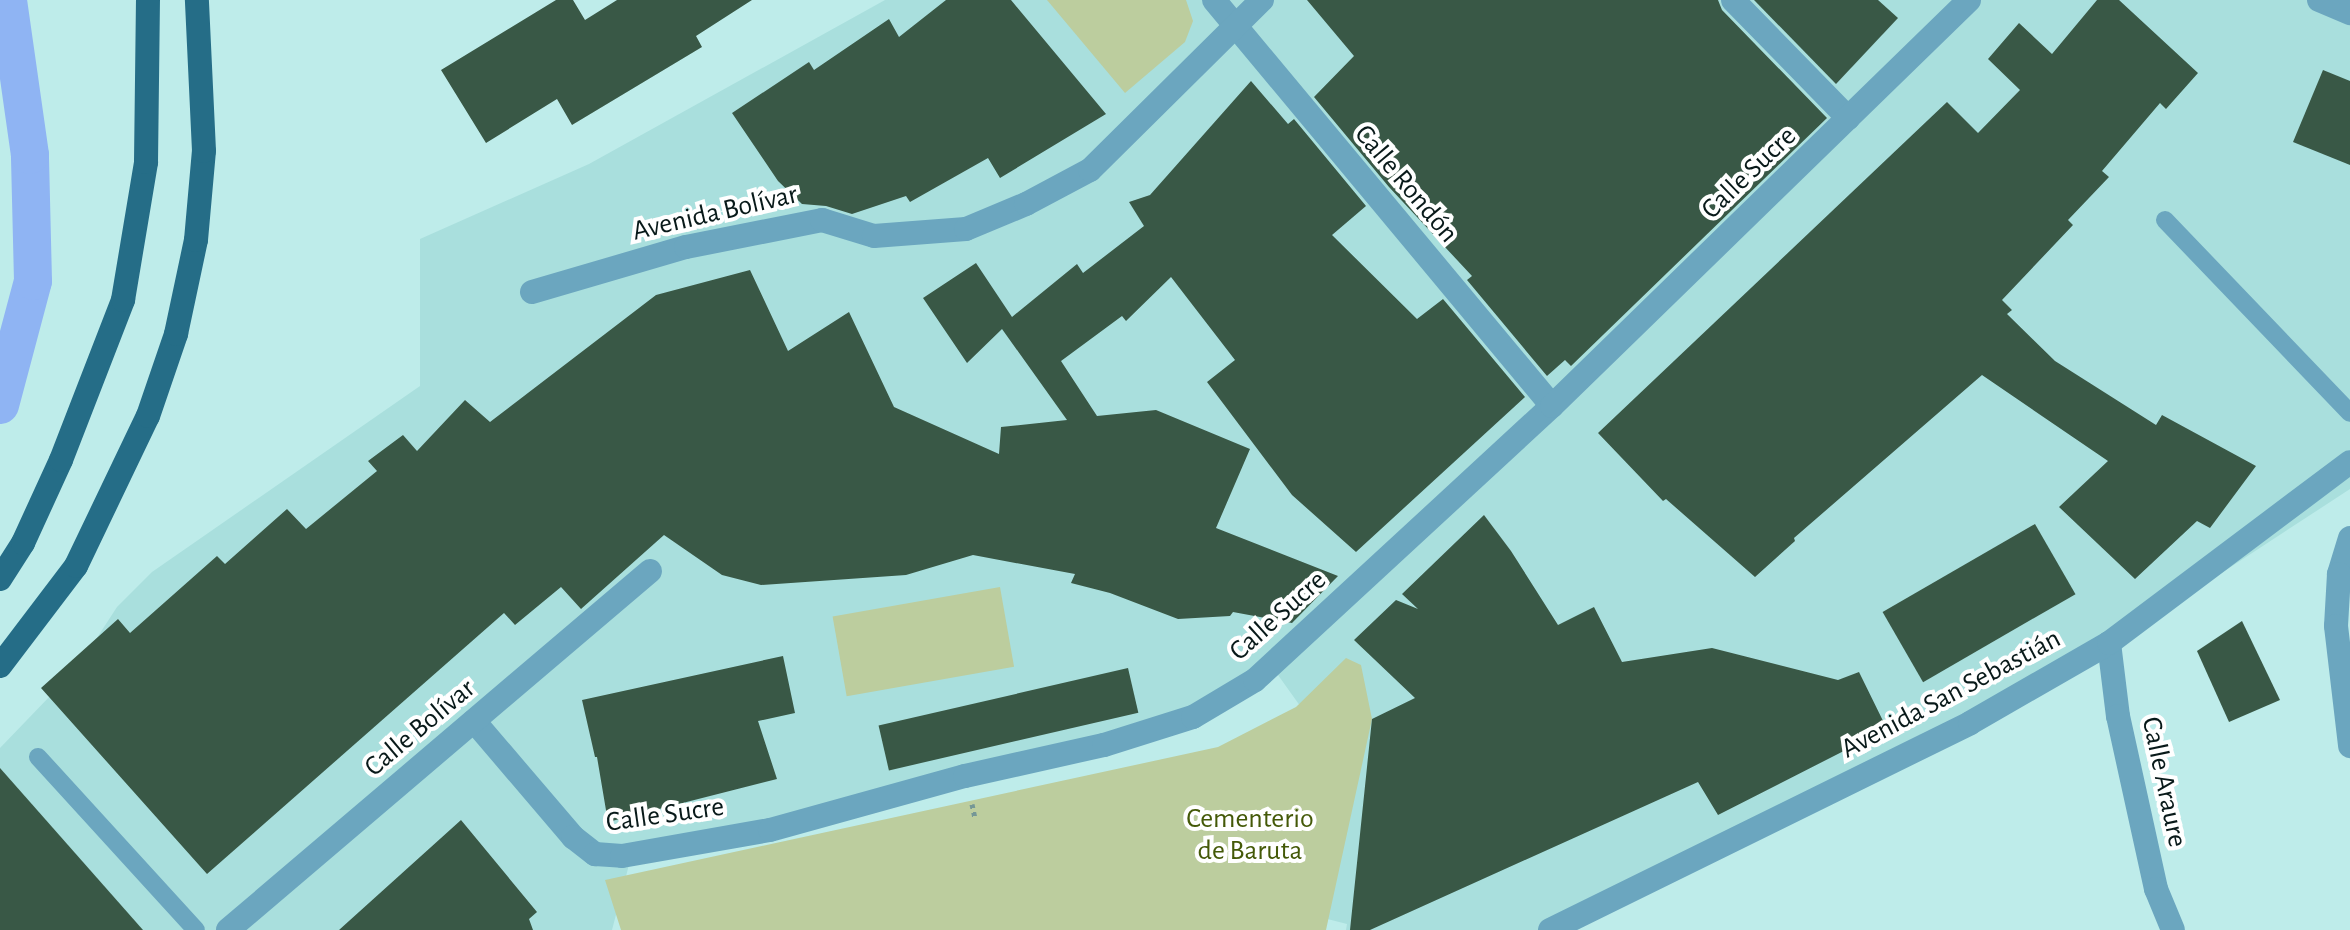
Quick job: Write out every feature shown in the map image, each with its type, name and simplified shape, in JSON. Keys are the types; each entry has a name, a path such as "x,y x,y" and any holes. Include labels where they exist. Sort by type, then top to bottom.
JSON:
{"main road":[{"path":"0,579 23,543 61,460 123,300 146,162 148,0"},
{"path":"0,666 76,566 148,416 176,334 196,240 204,151 197,0"}],"street":[{"name":"Calle Rondón","path":"1214,0 1552,406"},
{"name":"Avenida Bolívar","path":"532,292 686,247 822,220 874,236 966,229 1026,204 1090,170 1262,0"},
{"path":"1733,0 1848,118"},
{"name":"Calle Sucre","path":"474,721 573,837 595,854 622,856 770,830 965,776 1104,745 1193,717 1255,680 1552,406 1969,0"},
{"path":"2319,0 2350,13"},
{"name":"Avenida San Sebastián","path":"1550,930 1970,723 2109,643 2350,462"},
{"path":"2350,538 2339,574 2336,626 2350,746"},
{"name":"Calle Bolívar","path":"228,930 650,571"},
{"name":"Calle Araure","path":"2109,643 2118,716 2156,889 2173,930"}],"lane":[{"path":"2165,220 2350,413"},
{"path":"38,757 196,930"}],"shaded area":[{"path":"885,0 2350,0 2350,489 2136,629 1565,930 1346,930 1347,924 1300,912 1318,731 1273,668 1197,714 631,857 612,930 0,930 0,748 78,667 117,607 152,572 420,386 420,239 589,164"}],"green space":[{"path":"1047,0 1186,0 1193,21 1185,42 1125,93"},
{"path":"1000,587 1014,667 847,696 833,617"},
{"name":"Cementerio de Baruta","path":"1346,658 1361,665 1372,719 1326,930 621,930 605,880 1218,747 1296,707"}],"building":[{"path":"556,0 573,0 585,20 617,0 752,0 696,36 702,47 572,125 557,99 486,143 441,70"},
{"path":"946,0 1011,0 1106,114 1000,178 988,158 910,202 906,196 852,214 826,206 802,204 778,181 732,113 809,62 814,70 889,19 899,37"},
{"path":"1307,0 1718,0 1722,10 1827,118 1571,366 1565,360 1547,376 1467,280 1472,276 1389,187 1314,97 1354,56"},
{"path":"1754,0 1878,0 1898,18 1836,84"},
{"path":"2097,0 2119,0 2198,73 2166,109 2160,103 2102,171 2109,177 2068,220 2073,225 2002,300 2012,310 2007,314 2055,361 2156,425 2162,415 2256,466 2210,528 2197,521 2135,579 2059,507 2108,461 1982,375 1794,538 1795,541 1755,577 1666,499 1663,501 1598,433 1947,102 1978,133 2020,90 1988,59 2019,23 2052,54"},
{"path":"2323,70 2350,81 2350,165 2293,142"},
{"path":"1251,81 1288,124 1294,119 1366,206 1332,235 1417,319 1443,299 1525,397 1356,552 1292,495 1207,382 1235,360 1171,277 1126,321 1122,316 1061,361 1097,416 1156,410 1250,449 1216,528 1338,576 1292,623 1233,612 1230,616 1178,619 1110,593 1071,583 1075,574 973,555 906,575 761,585 722,575 664,535 581,609 561,587 515,625 504,613 207,874 41,688 118,619 130,633 217,556 225,564 287,509 306,529 377,471 368,461 403,435 417,451 465,400 490,422 656,295 750,270 788,351 849,312 894,407 999,454 1001,427 1067,420 1002,329 967,363 923,298 976,263 1012,317 1077,264 1083,273 1144,226 1129,202 1150,195"},
{"path":"1484,515 1558,625 1594,607 1622,662 1712,648 1838,680 1859,672 1887,729 1718,815 1698,782 1370,930 1350,930 1372,719 1415,698 1354,640 1396,600 1418,609 1402,594"},
{"path":"2035,524 2076,594 1923,682 1883,612"},
{"path":"2242,621 2280,700 2229,722 2197,651"},
{"path":"783,656 795,713 758,721 777,779 608,822 597,757 582,700"},
{"path":"1128,668 1138,713 889,770 879,726"},
{"path":"0,768 143,930 0,930"},
{"path":"461,820 537,912 529,919 533,930 339,930"}],"waterway":[{"path":"0,405 33,281 30,155 8,0"}]}
